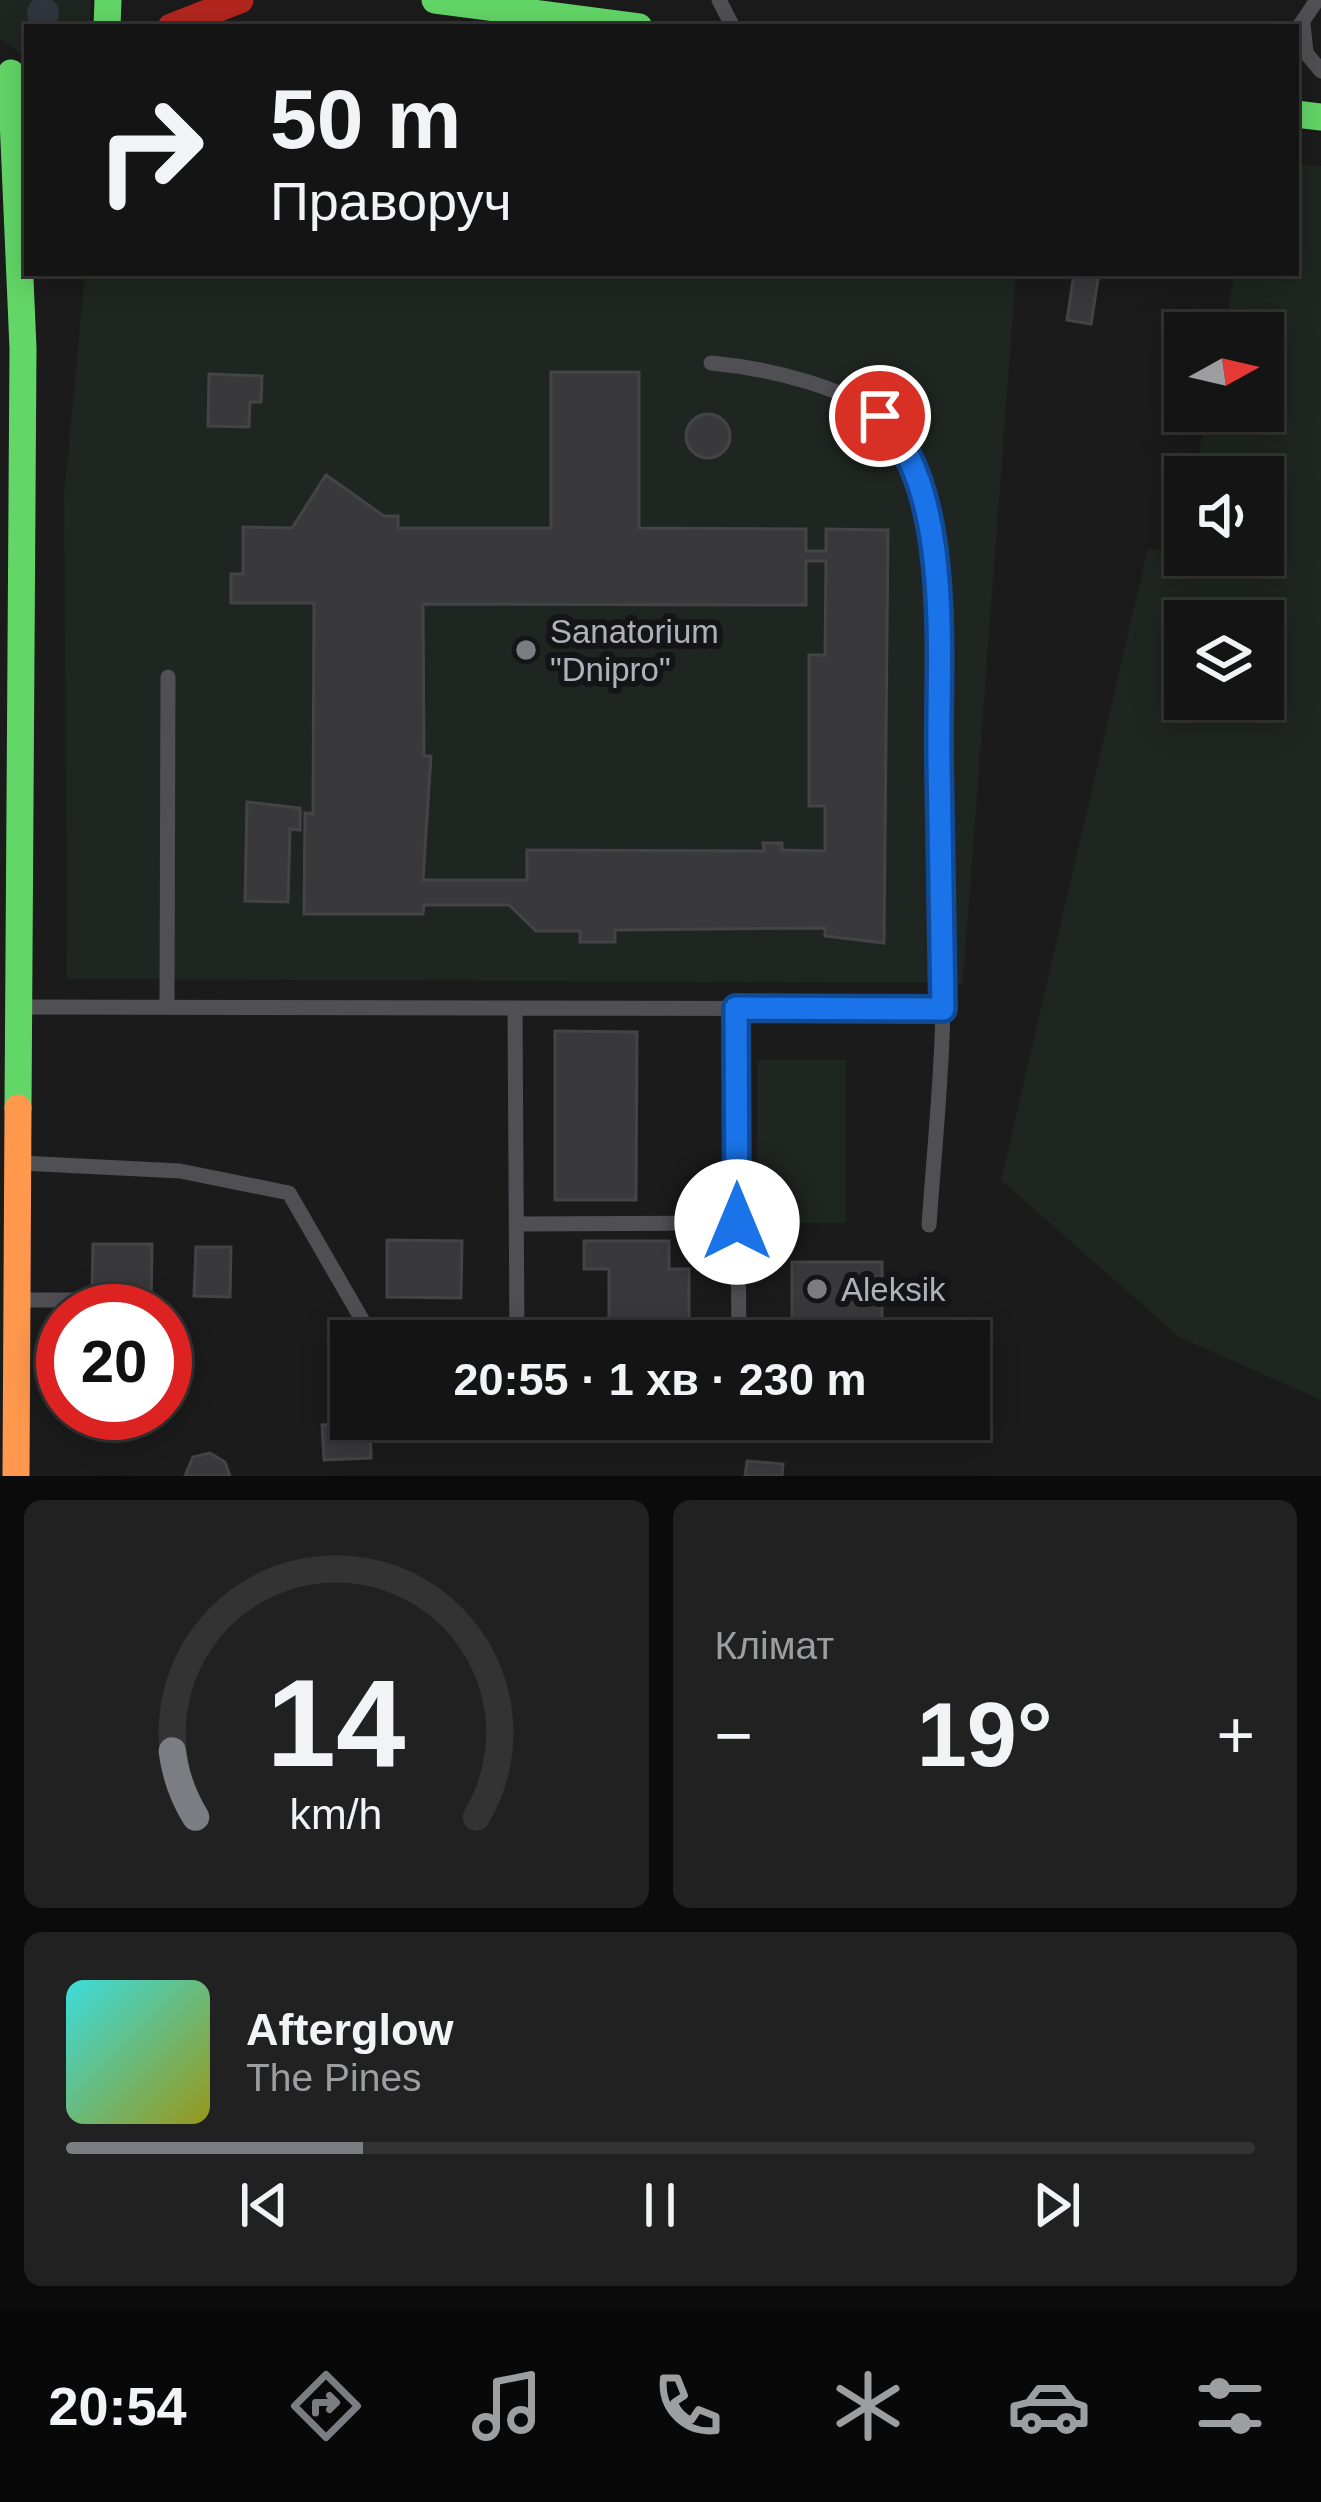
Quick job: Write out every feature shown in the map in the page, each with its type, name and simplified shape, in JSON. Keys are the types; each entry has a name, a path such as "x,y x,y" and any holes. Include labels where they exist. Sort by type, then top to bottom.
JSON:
{"street":[{"path":"179,24 243,0"},
{"path":"215,24 243,0"},
{"path":"435,0 616,24"},
{"path":"9,71 23,348 13,995 17,1300 8,1403 16,1476"},
{"path":"0,192 23,348"},
{"path":"23,348 33,276"},
{"path":"23,348 44,276"}],"lane":[{"path":"1308,12 1306,53 1321,71"},
{"path":"711,363 754,367 828,390 880,416 907,449 939,603 943,1009 929,1225"},
{"path":"166,1007 168,677"},
{"path":"13,995 166,1007 943,1009"},
{"path":"515,1008 518,1320"},
{"path":"736,1008 739,1320"},
{"path":"18,1162 180,1171 289,1193 362,1320"},
{"path":"517,1224 737,1222"},
{"path":"17,1300 36,1300"}],"shaded area":[{"path":"36,-1 50,-1 58,7 54,24 32,24 28,19 28,7"},
{"path":"0,0 91,0 89,24 24,24 24,56 0,38"},
{"path":"1299,163 1321,166 1321,1400 1179,1337 1001,1180 1148,548 1164,552 1164,576 1284,576 1284,456 1198,456 1203,432 1284,432 1284,312 1227,312 1234,276 1299,276"},
{"name":"Sanatorium \"Dnipro\"","path":"85,276 1016,276 963,983 67,979 64,496"},
{"path":"757,1060 846,1060 846,1223 757,1223"}],"building":[{"path":"1074,276 1099,276 1091,324 1067,320"},
{"path":"551,372 639,372 639,528 806,529 806,551 826,551 826,529 888,530 884,943 825,936 825,928 615,930 615,942 580,942 580,931 536,931 509,905 424,905 423,914 304,914 305,813 313,814 314,603 231,603 231,574 243,574 243,527 292,528 326,475 384,516 398,516 398,528 551,528","holes":["806,561 826,561 825,655 809,655 809,806 825,806 825,851 782,850 782,843 763,843 764,851 527,850 527,880 423,880 431,756 424,756 423,604 806,605"]},
{"path":"209,374 262,376 261,402 250,402 249,427 208,426"},
{"path":"708,414 723,421 730,436 723,451 708,458 693,451 686,436 693,421"},
{"path":"247,802 300,808 300,830 290,829 288,902 245,901"},
{"path":"555,1031 637,1032 636,1200 555,1200"},
{"path":"387,1240 462,1241 461,1298 387,1297"},
{"path":"584,1241 669,1241 669,1269 689,1269 689,1320 609,1320 609,1269 584,1269"},
{"path":"93,1244 152,1244 151,1284 92,1284"},
{"path":"196,1247 231,1247 230,1297 194,1296"},
{"path":"792,1262 882,1262 882,1320 792,1320"},
{"path":"322,1425 330,1425 330,1440 370,1440 371,1458 324,1460"},
{"path":"210,1453 225,1462 230,1476 185,1476 193,1457"},
{"path":"747,1461 783,1464 782,1476 745,1476"}],"traffic: fast":[{"path":"107,24 108,0"},
{"path":"435,0 616,24"},
{"path":"11,73 23,348 18,1108"},
{"path":"1299,114 1321,117"}],"traffic: slow":[{"path":"16,1476 18,1108"}],"traffic: jam":[{"path":"179,24 240,0"}],"place":[{"name":"Sanatorium \"Dnipro\"","path":"526,650"},
{"name":"Aleksik","path":"817,1289"}],"route":[{"path":"737,1222 736,1008 943,1009 939,603 915,473 907,449 880,416"}]}
